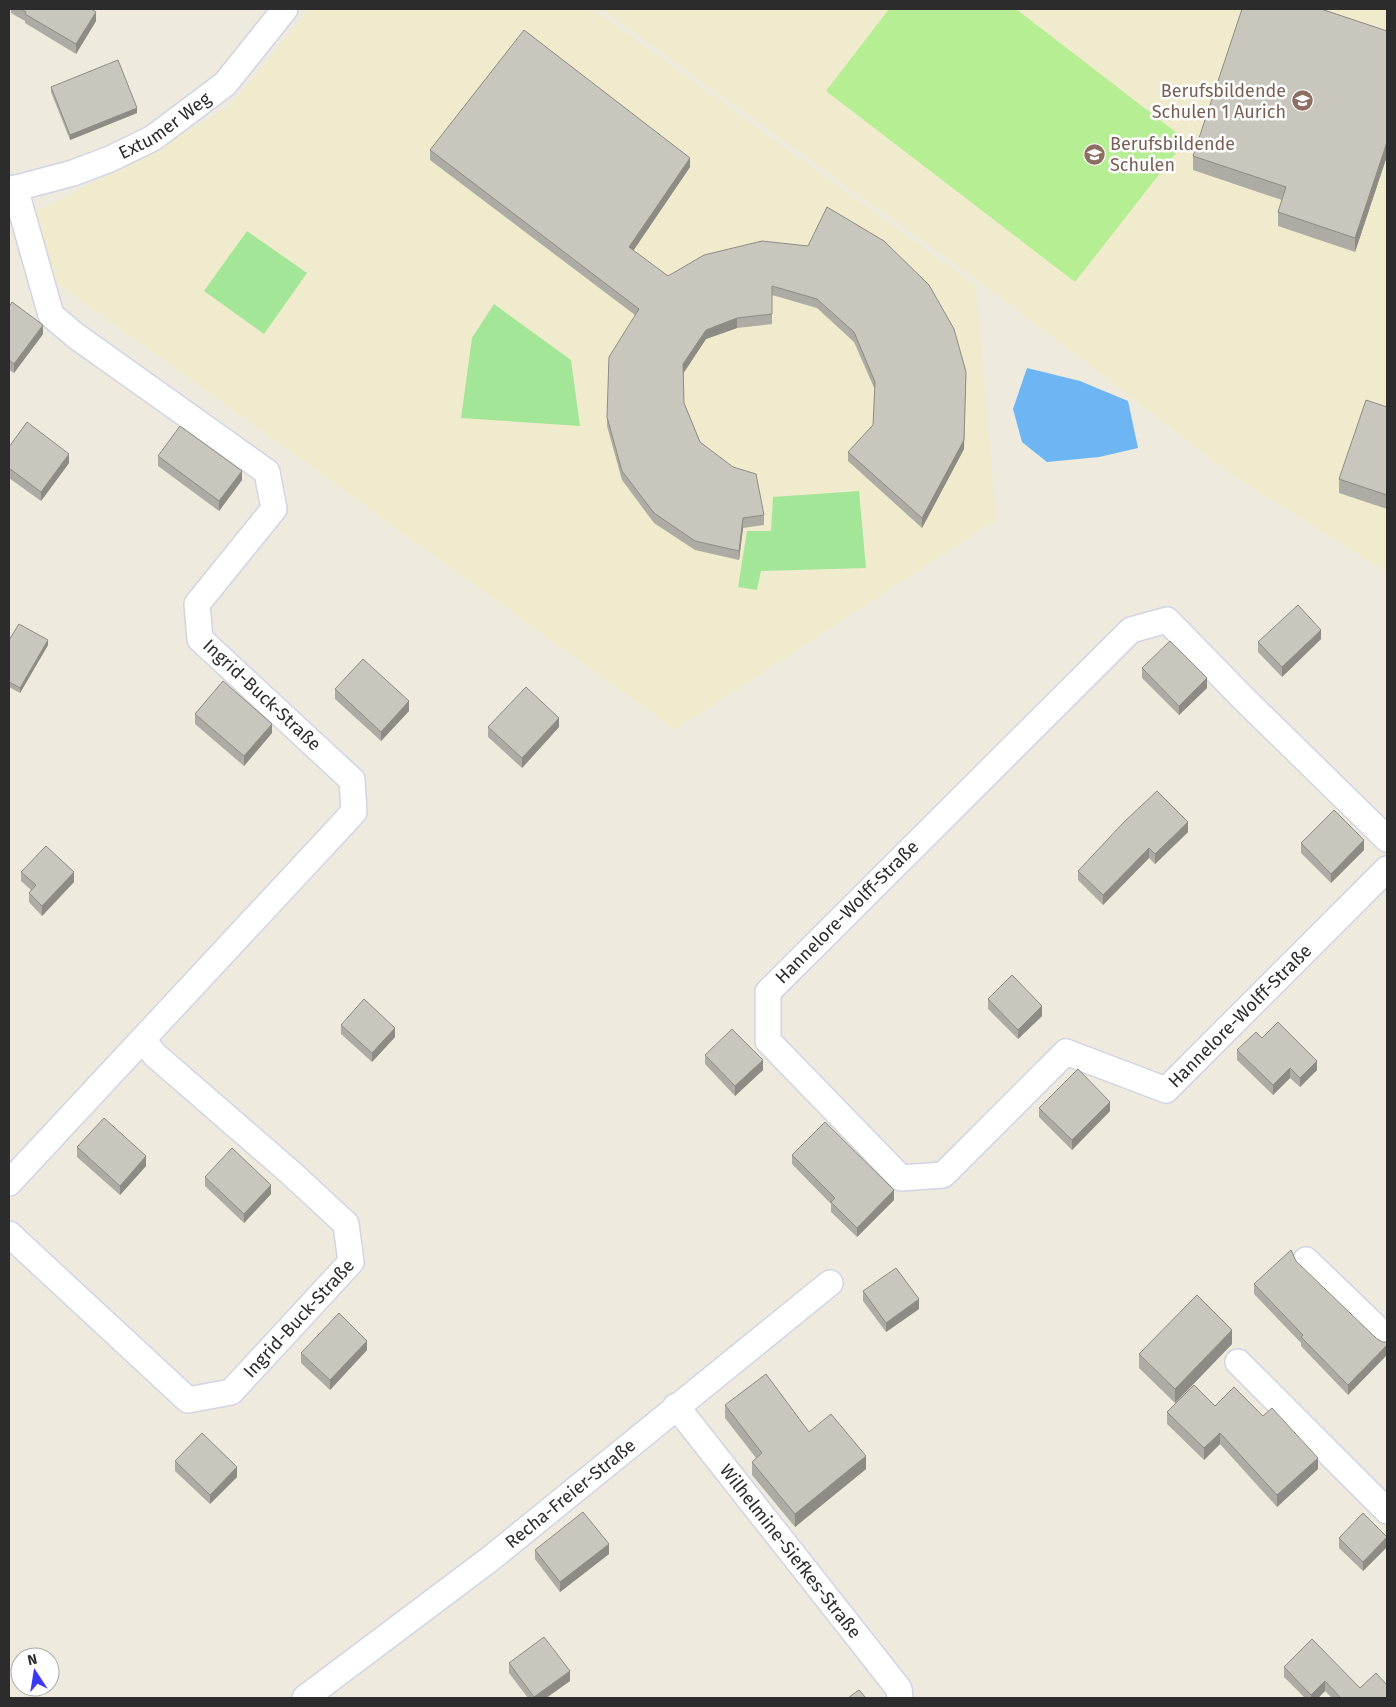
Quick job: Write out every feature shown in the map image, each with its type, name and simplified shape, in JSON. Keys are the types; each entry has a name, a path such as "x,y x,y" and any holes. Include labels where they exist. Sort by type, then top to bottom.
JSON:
{"street":[{"name":"Extumer Weg","path":"12,189 73,173 110,159 153,138 225,84 285,9"},
{"name":"Ingrid-Buck-Straße","path":"9,1183 354,812 352,780 200,639 197,604 274,509 267,472 76,336 51,315 12,189"},
{"name":"Hannelore-Wolff-Straße","path":"1387,839 1243,698 1167,620 1131,630 768,992 768,1041 900,1178 943,1175 1066,1052 1166,1090 1387,869"},
{"name":"Ingrid-Buck-Straße","path":"9,1234 188,1400 231,1392 351,1262 346,1224 156,1054 143,1040"},
{"path":"1306,1260 1387,1338"},
{"name":"Recha-Freier-Straße","path":"306,1698 490,1559 830,1282"},
{"path":"1238,1362 1387,1511"},
{"name":"Wilhelmine-Siefkes-Straße","path":"676,1406 899,1689 900,1698"}],"shaded area":[{"path":"310,9 593,9 976,286 996,520 675,730 25,260 26,217 155,151 231,105"},
{"name":"Berufsbildende Schulen","path":"601,9 1387,9 1387,573 1229,473 1003,299"}],"green space":[{"path":"889,9 1016,9 1186,140 1075,282 826,91"},
{"path":"247,231 307,273 264,334 204,291"},
{"path":"494,304 571,360 580,426 461,418 472,338"},
{"path":"859,491 866,568 761,571 757,590 738,587 747,531 771,531 773,497"}],"water":[{"path":"1027,368 1080,381 1128,401 1138,448 1099,457 1047,462 1022,442 1013,409"}],"building":[{"path":"20,9 91,9 96,12 76,44 25,14 26,12"},
{"name":"Berufsbildende Schulen 1 Aurich","path":"1242,9 1321,9 1387,31 1387,142 1355,238 1278,212 1286,187 1193,156"},
{"path":"524,30 690,158 629,247 668,276 704,255 762,241 808,246 827,207 884,241 929,285 954,329 966,372 964,440 922,518 848,452 873,425 875,382 854,332 817,299 772,286 772,314 737,318 706,330 683,364 684,403 700,442 733,467 756,474 764,515 743,518 739,551 695,541 654,513 622,471 607,417 609,357 639,309 430,150"},
{"path":"118,60 137,108 70,135 51,87"},
{"path":"12,302 43,325 14,364 9,360 9,307"},
{"path":"1366,400 1387,407 1387,495 1339,479"},
{"path":"27,422 69,454 41,492 9,468 9,447"},
{"path":"180,426 242,471 219,501 158,456"},
{"path":"1298,605 1321,630 1282,667 1258,642"},
{"path":"19,624 48,640 20,688 9,682 9,640"},
{"path":"1170,641 1207,678 1179,706 1142,668"},
{"path":"363,659 409,701 381,732 335,689"},
{"path":"223,681 272,724 244,756 195,714"},
{"path":"526,687 559,718 522,758 488,727"},
{"path":"1157,791 1188,822 1155,854 1149,848 1103,895 1078,871 1124,822"},
{"path":"1334,810 1364,840 1331,874 1301,843"},
{"path":"46,846 74,872 42,906 29,893 36,885 21,872"},
{"path":"1012,975 1042,1006 1018,1030 988,999"},
{"path":"364,999 395,1028 372,1053 341,1025"},
{"path":"1278,1022 1317,1061 1300,1078 1290,1068 1273,1085 1237,1050 1256,1032 1262,1038"},
{"path":"732,1029 763,1060 735,1086 705,1055"},
{"path":"1078,1069 1110,1102 1072,1140 1039,1108"},
{"path":"104,1118 146,1156 120,1186 77,1147"},
{"path":"825,1122 894,1190 857,1228 831,1202 835,1198 792,1155"},
{"path":"232,1148 271,1185 244,1214 205,1177"},
{"path":"1291,1250 1296,1261 1377,1339 1387,1342 1387,1345 1348,1385 1301,1337 1303,1335 1254,1284"},
{"path":"896,1268 919,1299 886,1323 863,1291"},
{"path":"1197,1295 1232,1330 1175,1389 1139,1354"},
{"path":"339,1313 367,1341 330,1380 301,1353"},
{"path":"766,1374 809,1432 831,1414 866,1456 795,1514 752,1462 762,1453 725,1405"},
{"path":"1194,1385 1215,1406 1234,1387 1263,1416 1272,1408 1318,1458 1277,1495 1220,1433 1204,1448 1167,1412"},
{"path":"202,1433 237,1467 210,1495 175,1461"},
{"path":"583,1512 609,1544 560,1582 535,1550"},
{"path":"1363,1513 1387,1537 1363,1562 1339,1538"},
{"path":"544,1637 570,1671 534,1697 509,1663"},
{"path":"1312,1639 1360,1688 1376,1673 1387,1685 1387,1698 1341,1698 1325,1681 1311,1695 1284,1667"},
{"path":"859,1690 866,1698 848,1698"}],"place":[{"name":"Berufsbildende Schulen 1 Aurich","path":"1302,101"},
{"name":"Berufsbildende Schulen","path":"1094,154"}]}
